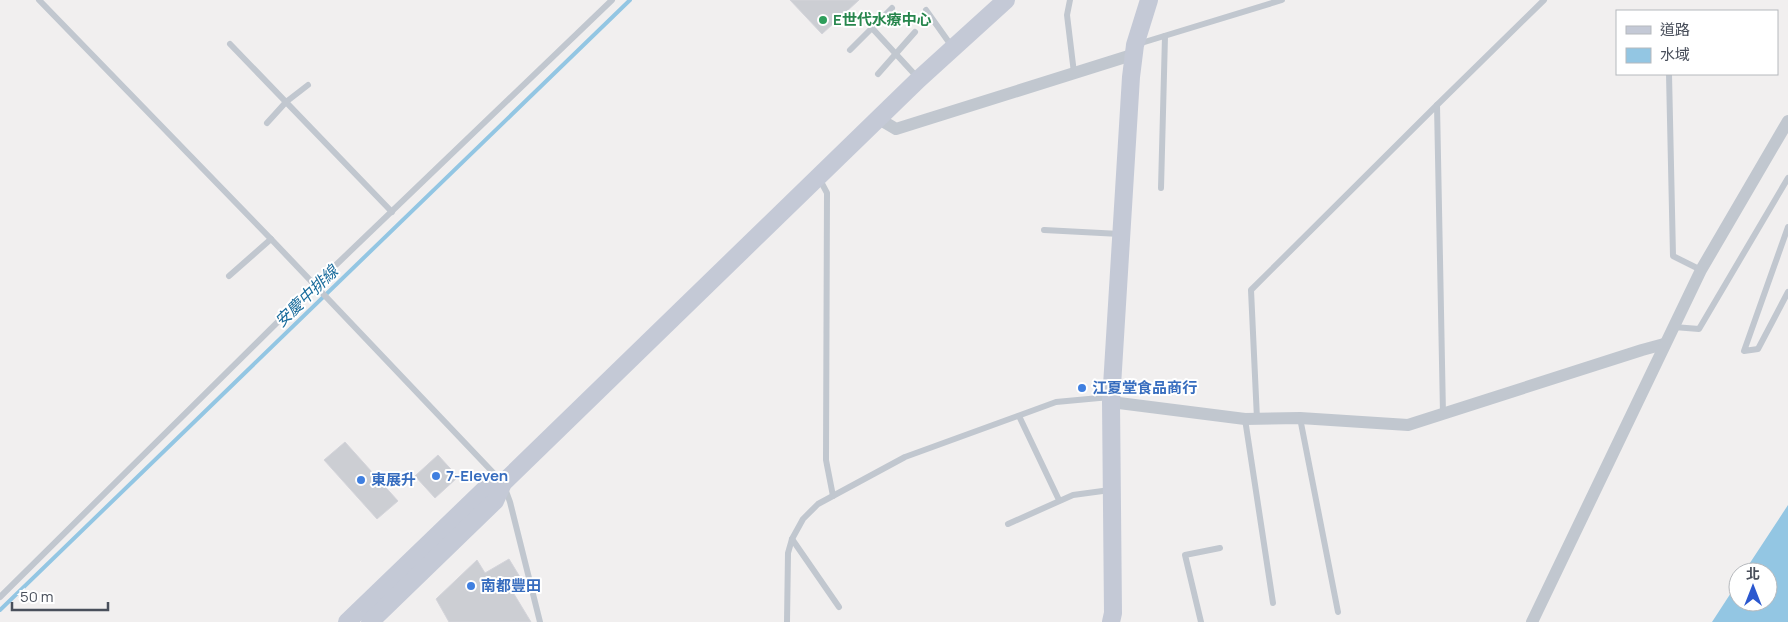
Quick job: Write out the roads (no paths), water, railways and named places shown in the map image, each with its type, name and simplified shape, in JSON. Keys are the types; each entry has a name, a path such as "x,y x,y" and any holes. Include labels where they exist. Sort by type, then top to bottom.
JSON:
{"main road":[{"path":"370,622 495,502 503,483 919,79 1006,0"},
{"path":"1111,622 1113,613 1111,399 1121,234 1131,77 1135,50 1149,0"},
{"path":"347,622 485,489 503,483"}],"street":[{"path":"879,119 896,129 1074,73 1135,50"},
{"path":"1532,622 1701,270 1788,121"},
{"path":"1111,399 1251,419 1300,418 1408,425 1664,344"}],"lane":[{"path":"39,0 271,239 503,483 510,502 540,622"},
{"path":"0,597 315,285 612,0"},
{"path":"1070,0 1067,15 1074,73"},
{"path":"1135,50 1165,36 1282,0"},
{"path":"1273,603 1251,419 1251,290 1544,0"},
{"path":"850,50 892,8"},
{"path":"926,10 954,48"},
{"path":"871,27 919,79"},
{"path":"878,74 915,32"},
{"path":"1161,188 1165,36"},
{"path":"230,44 392,212"},
{"path":"1669,75 1673,256 1701,270"},
{"path":"267,123 286,102 308,85"},
{"path":"1437,106 1443,414"},
{"path":"818,177 827,193 826,460 833,496"},
{"path":"1673,327 1699,329 1788,178"},
{"path":"1788,227 1744,351 1758,349 1788,292"},
{"path":"1044,230 1121,234"},
{"path":"229,276 271,239"},
{"path":"787,622 788,553 792,539 803,519 818,504 905,457 1056,402 1111,399"},
{"path":"1019,416 1059,500"},
{"path":"1300,418 1338,612"},
{"path":"1008,524 1073,495 1112,490"},
{"path":"792,539 839,607"},
{"path":"1201,622 1185,555 1220,548"}],"water":[{"path":"1788,505 1788,622 1712,622 1728,597 1728,612 1778,612 1778,562 1751,562"}],"waterway":[{"name":"安慶中排線","path":"0,610 630,0"}],"place":[{"name":"E世代水療中心","path":"823,20"},
{"name":"江夏堂食品商行","path":"1082,388"},
{"name":"7-Eleven","path":"436,476"},
{"name":"東展升","path":"361,480"},
{"name":"南都豐田","path":"471,586"}]}
